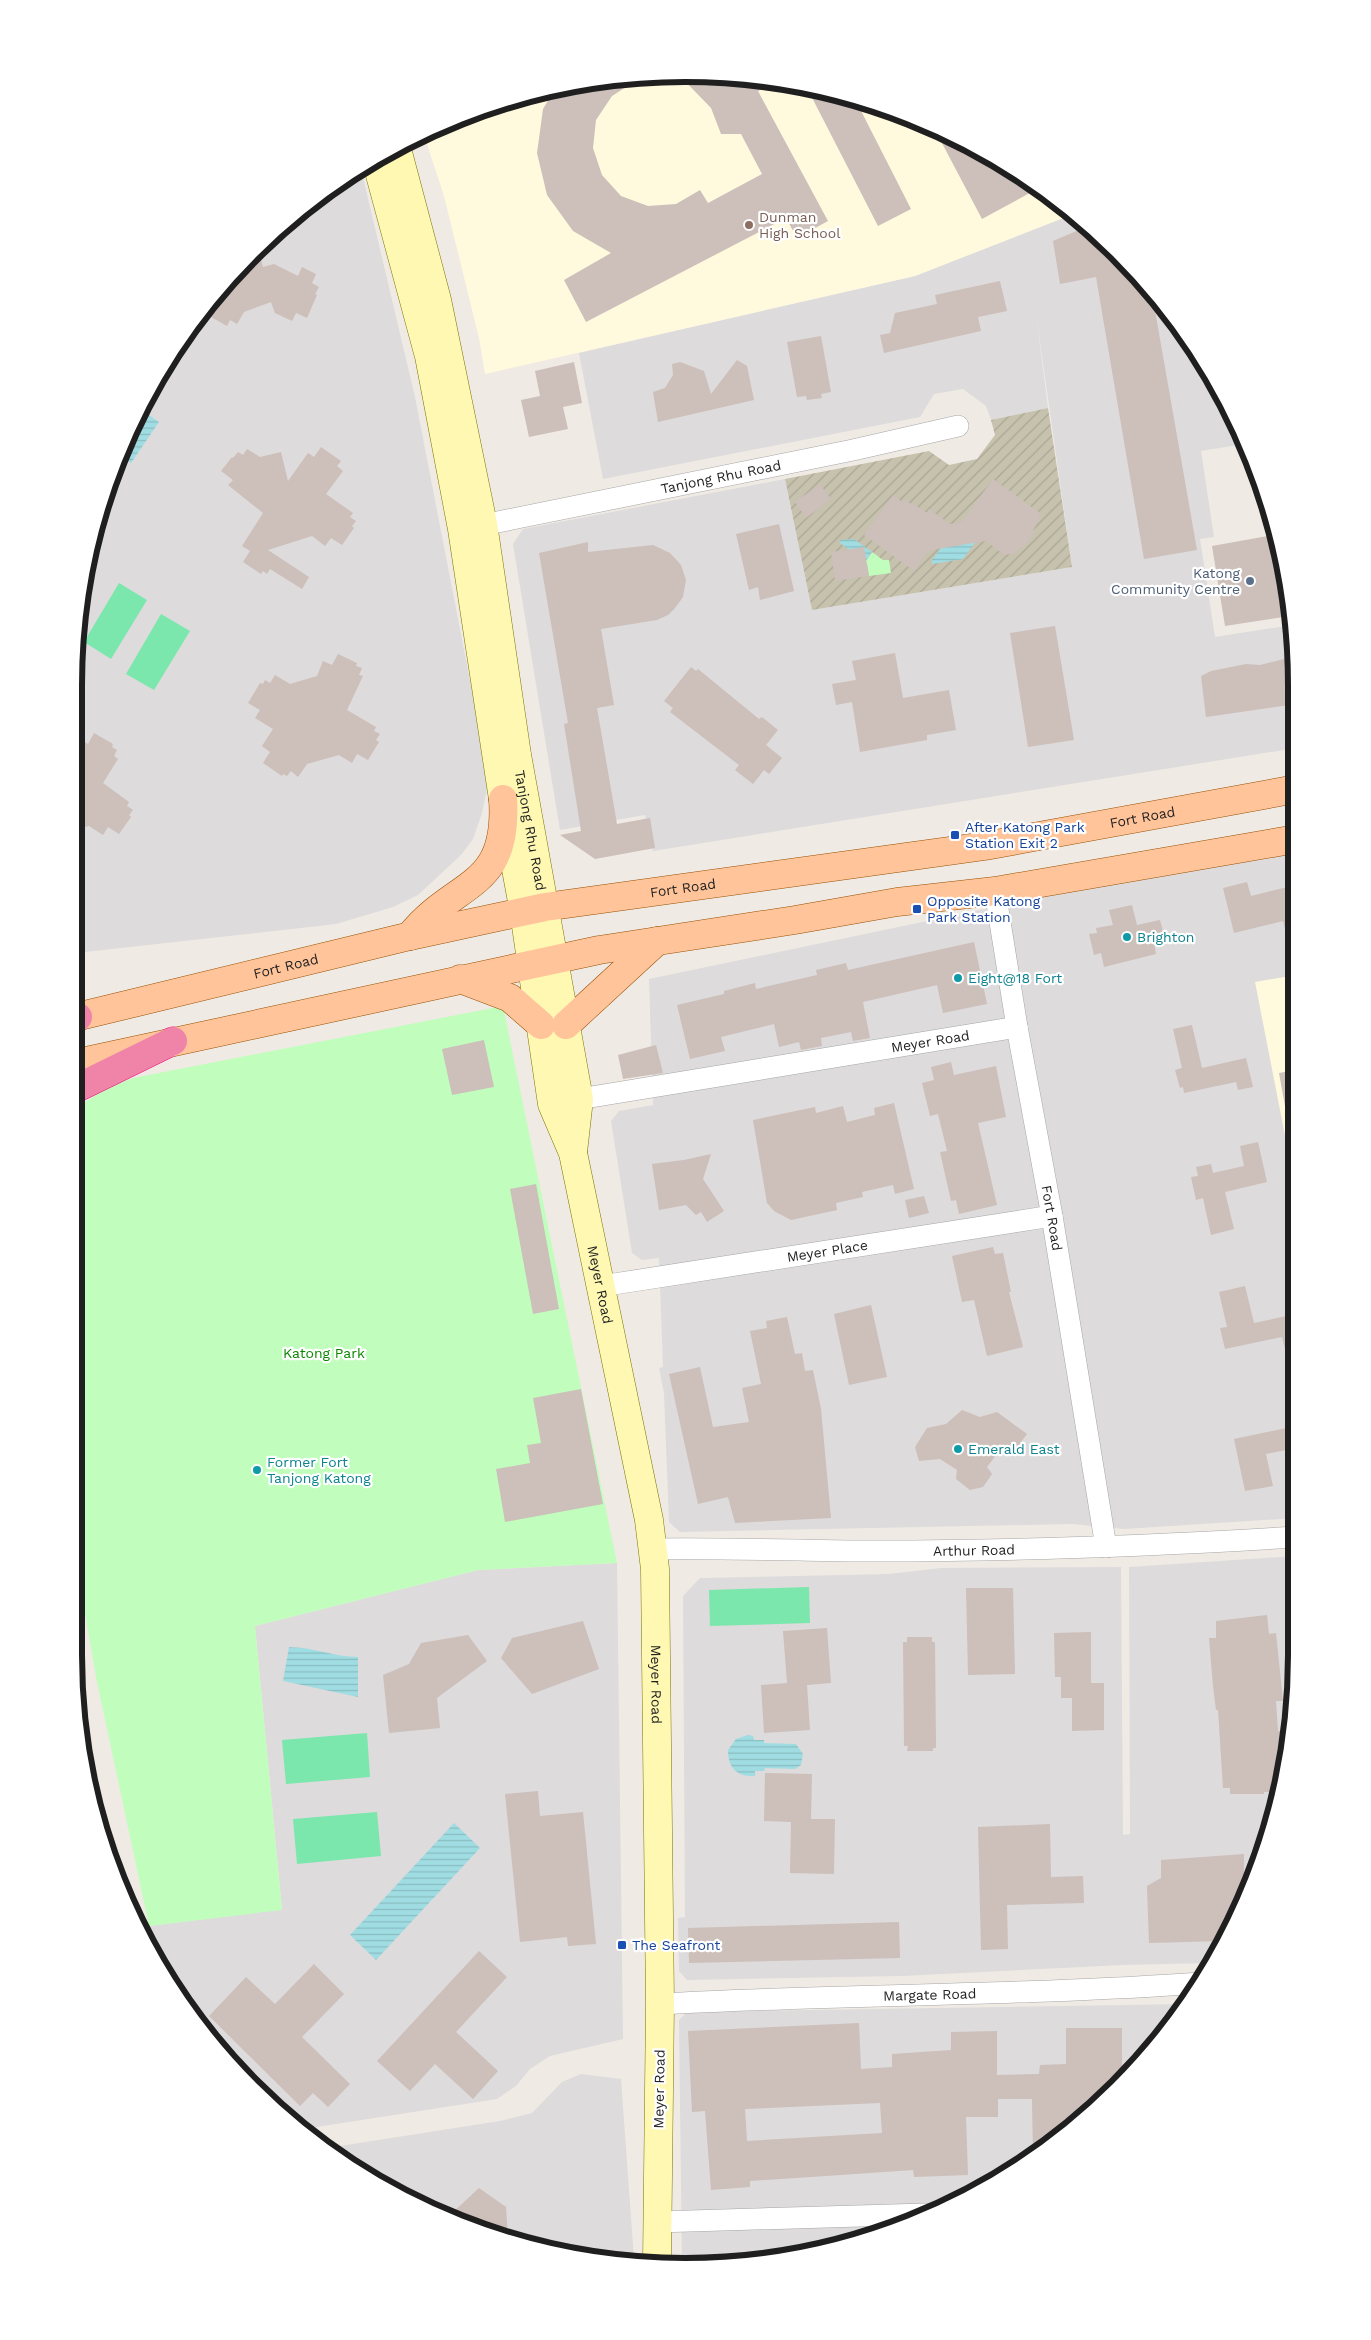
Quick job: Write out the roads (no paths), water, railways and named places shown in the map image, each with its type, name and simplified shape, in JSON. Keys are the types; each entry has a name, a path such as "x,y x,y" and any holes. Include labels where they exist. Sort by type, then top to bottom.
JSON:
{"highway":[{"path":"83,1085 173,1041"}],"main road":[{"name":"Fort Road","path":"83,1016 410,936 535,909 985,846 1288,790"},
{"path":"410,936 432,912 478,880 489,867 497,849 504,819 503,799"},
{"path":"83,1062 543,961 897,902 995,891 1288,840"},
{"path":"460,978 510,998 553,1025 657,941"}],"street":[{"name":"Tanjong Rhu Road","path":"399,155 438,300 472,527 503,799 535,909"},
{"name":"Tanjong Rhu Road","path":"378,167 429,356 472,527 517,755 543,961"},
{"name":"Tanjong Rhu Road","path":"472,527 853,450 958,426"},
{"name":"Fort Road","path":"995,891 1017,1027 1052,1216 1106,1547"},
{"name":"Meyer Road","path":"543,961 553,1025 552,1104 573,1153 647,1511 654,1569 660,2004 657,2257"},
{"name":"Meyer Road","path":"553,1025 579,1099 573,1153"},
{"name":"Meyer Road","path":"579,1099 1017,1027"},
{"name":"Meyer Place","path":"601,1286 1052,1216"},
{"name":"Arthur Road","path":"652,1550 733,1548 850,1551 1106,1547 1288,1537"},
{"name":"Margate Road","path":"660,2004 745,1999 1104,1990 1191,1984"},
{"path":"657,2222 909,2215"}],"water":[{"path":"147,414 159,422 131,463 126,460"},
{"path":"949,537 977,540 963,559 932,564 932,560"},
{"path":"854,539 872,552 865,562 840,543 840,540"},
{"path":"289,1647 358,1657 358,1697 283,1681"},
{"path":"748,1735 753,1736 754,1740 764,1740 764,1743 796,1744 803,1754 801,1765 795,1769 765,1768 764,1771 755,1771 755,1776 739,1773 730,1762 728,1750 736,1739"},
{"path":"454,1823 480,1848 376,1960 350,1935"}],"place":[{"name":"Dunman High School","path":"749,225"},
{"name":"Katong Community Centre","path":"1250,581"},
{"name":"After Katong Park Station Exit 2","path":"955,835"},
{"name":"Opposite Katong Park Station","path":"917,909"},
{"name":"Brighton","path":"1127,937"},
{"name":"Eight@18 Fort","path":"958,978"},
{"name":"Emerald East","path":"958,1449"},
{"name":"Former Fort Tanjong Katong","path":"257,1470"},
{"name":"The Seafront","path":"622,1945"}],"park label":[{"name":"Katong Park","path":"324,1353"}]}
